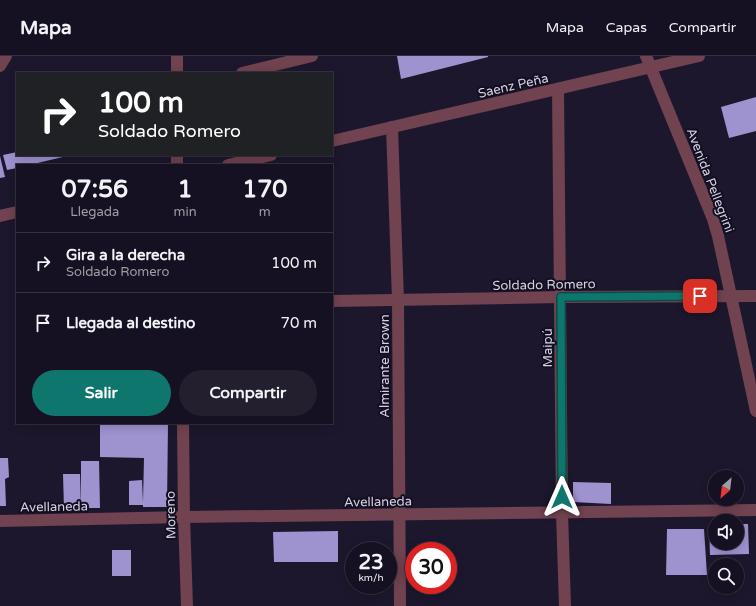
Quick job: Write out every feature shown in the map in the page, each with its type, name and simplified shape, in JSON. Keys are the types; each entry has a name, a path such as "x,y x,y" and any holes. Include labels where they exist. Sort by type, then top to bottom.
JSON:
{"street":[{"path":"0,66 6,56"},
{"path":"177,56 177,72"},
{"path":"246,72 312,56"},
{"name":"Avenida Pellegrini","path":"646,56 713,219 756,411"},
{"name":"Saenz Peña","path":"333,141 700,56"},
{"name":"Maipú","path":"558,89 562,512 565,606"},
{"name":"Almirante Brown","path":"392,127 398,300 400,606"},
{"path":"232,164 267,156"},
{"path":"0,216 16,212"},
{"name":"Soldado Romero","path":"333,301 561,297 756,296"},
{"name":"Moreno","path":"183,424 187,606"},
{"name":"Avellaneda","path":"0,521 184,517 756,510"}],"building":[{"path":"397,56 488,56 488,57 401,79"},
{"path":"756,97 756,131 729,138 721,107"},
{"path":"16,152 16,156 67,156 33,164 16,164 16,168 7,170 3,155"},
{"path":"0,156 5,177 0,178"},
{"path":"100,424 168,424 167,507 143,507 143,505 129,505 129,481 142,480 143,502 144,458 100,457"},
{"path":"0,458 8,458 9,477 5,479 6,506 0,506"},
{"path":"81,461 99,461 100,508 81,508"},
{"path":"63,474 80,474 81,508 64,509"},
{"path":"573,482 611,483 611,504 573,502"},
{"path":"744,524 748,524 749,554 710,555 710,550 744,550"},
{"path":"667,529 704,529 707,575 666,575"},
{"path":"338,531 338,562 274,562 273,532"},
{"path":"112,550 131,550 131,576 112,576"}],"route":[{"path":"562,497 561,297 700,296"}]}
